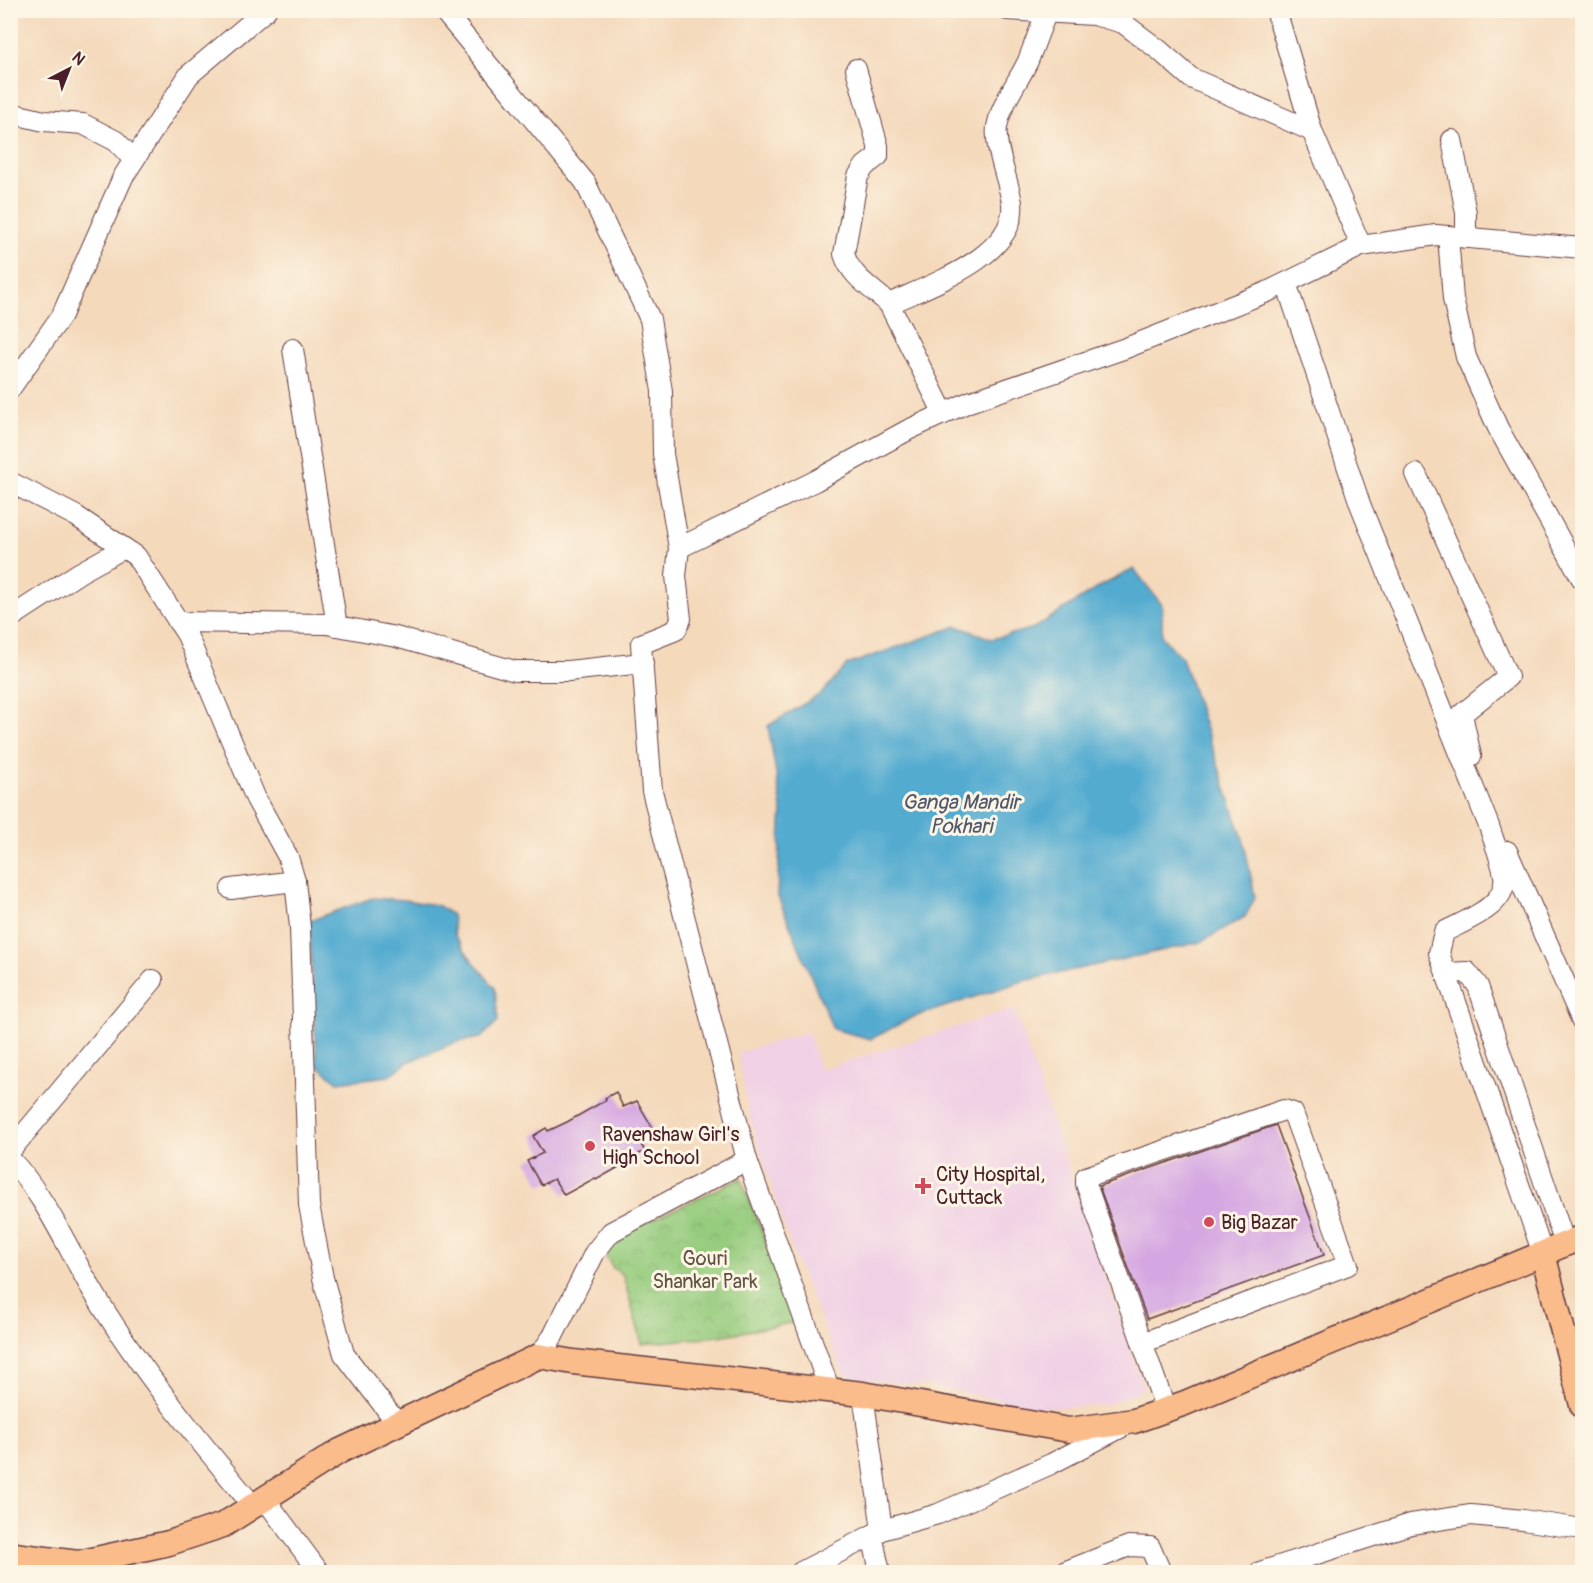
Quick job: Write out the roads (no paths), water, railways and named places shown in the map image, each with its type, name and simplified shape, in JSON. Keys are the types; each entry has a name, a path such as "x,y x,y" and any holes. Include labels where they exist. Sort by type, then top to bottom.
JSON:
{"main road":[{"path":"10,1552 14,1555 78,1563 169,1544 223,1525 340,1451 539,1356 573,1362 863,1394 1069,1430 1134,1421 1166,1410 1574,1241"},
{"path":"1543,1254 1582,1405"}],"street":[{"path":"10,389 62,315 123,177 189,75 266,10"},
{"path":"443,10 585,182 650,319 662,390 663,454 679,548 676,576 681,619 676,630 641,644 652,791 747,1160 830,1391"},
{"path":"1007,10 1094,15 1123,23 1191,78 1312,131"},
{"path":"1276,10 1312,131 1361,246"},
{"path":"889,304 978,262 999,241 1010,225 1012,205 997,128 1028,61 1046,14"},
{"path":"856,69 878,146 878,156 865,166 858,176 844,254 847,263 861,282 889,304 944,414"},
{"path":"10,113 44,121 83,124 116,141 134,160"},
{"path":"1452,140 1466,213 1457,237 1453,299 1466,357 1498,428 1582,579"},
{"path":"679,548 815,480 908,430 969,402 1126,348 1267,292 1361,246 1402,238 1436,235 1582,248"},
{"path":"1286,283 1360,504 1489,826 1504,877 1503,892 1494,903 1444,932 1439,953 1543,1254"},
{"path":"293,349 337,626"},
{"path":"1416,474 1508,676 1462,714 1474,771 1531,908 1582,1021"},
{"path":"10,482 76,516 136,556 187,635 256,799 288,857 295,880 300,927 309,1205 323,1278 344,1354 397,1423"},
{"path":"10,618 79,573 124,548"},
{"path":"178,622 327,624 396,637 515,671 568,671 643,663"},
{"path":"231,889 295,880"},
{"path":"1446,973 1467,972 1478,986 1574,1241"},
{"path":"10,1151 153,980"},
{"path":"1142,1343 1348,1265 1293,1113 1284,1110 1086,1177 1086,1184 1142,1343 1166,1410"},
{"path":"10,1158 24,1173 44,1203 97,1298 163,1394 319,1572"},
{"path":"539,1356 553,1336 595,1252 611,1232 747,1160"},
{"path":"863,1394 880,1572"},
{"path":"801,1572 877,1532 938,1514 1051,1464 1134,1421"},
{"path":"1260,1572 1412,1524 1471,1515 1582,1529"},
{"path":"1064,1572 1129,1546 1149,1547 1161,1572"}],"water":[{"name":"Ganga Mandir Pokhari","path":"1134,569 1162,605 1162,637 1182,658 1244,842 1255,898 1245,917 1201,942 1023,981 911,1018 871,1039 833,1029 777,894 782,809 768,726 822,693 847,665 957,626 992,639 1034,628 1099,587"},
{"path":"372,898 406,900 439,906 452,915 455,936 495,988 498,1021 481,1038 456,1042 408,1062 389,1076 338,1082 317,1065 309,921"}],"place":[{"name":"Ravenshaw Girl's High School","path":"590,1146"},
{"name":"City Hospital, Cuttack","path":"923,1186"},
{"name":"Big Bazar","path":"1209,1222"}],"park label":[{"name":"Gouri Shankar Park","path":"705,1270"}]}
